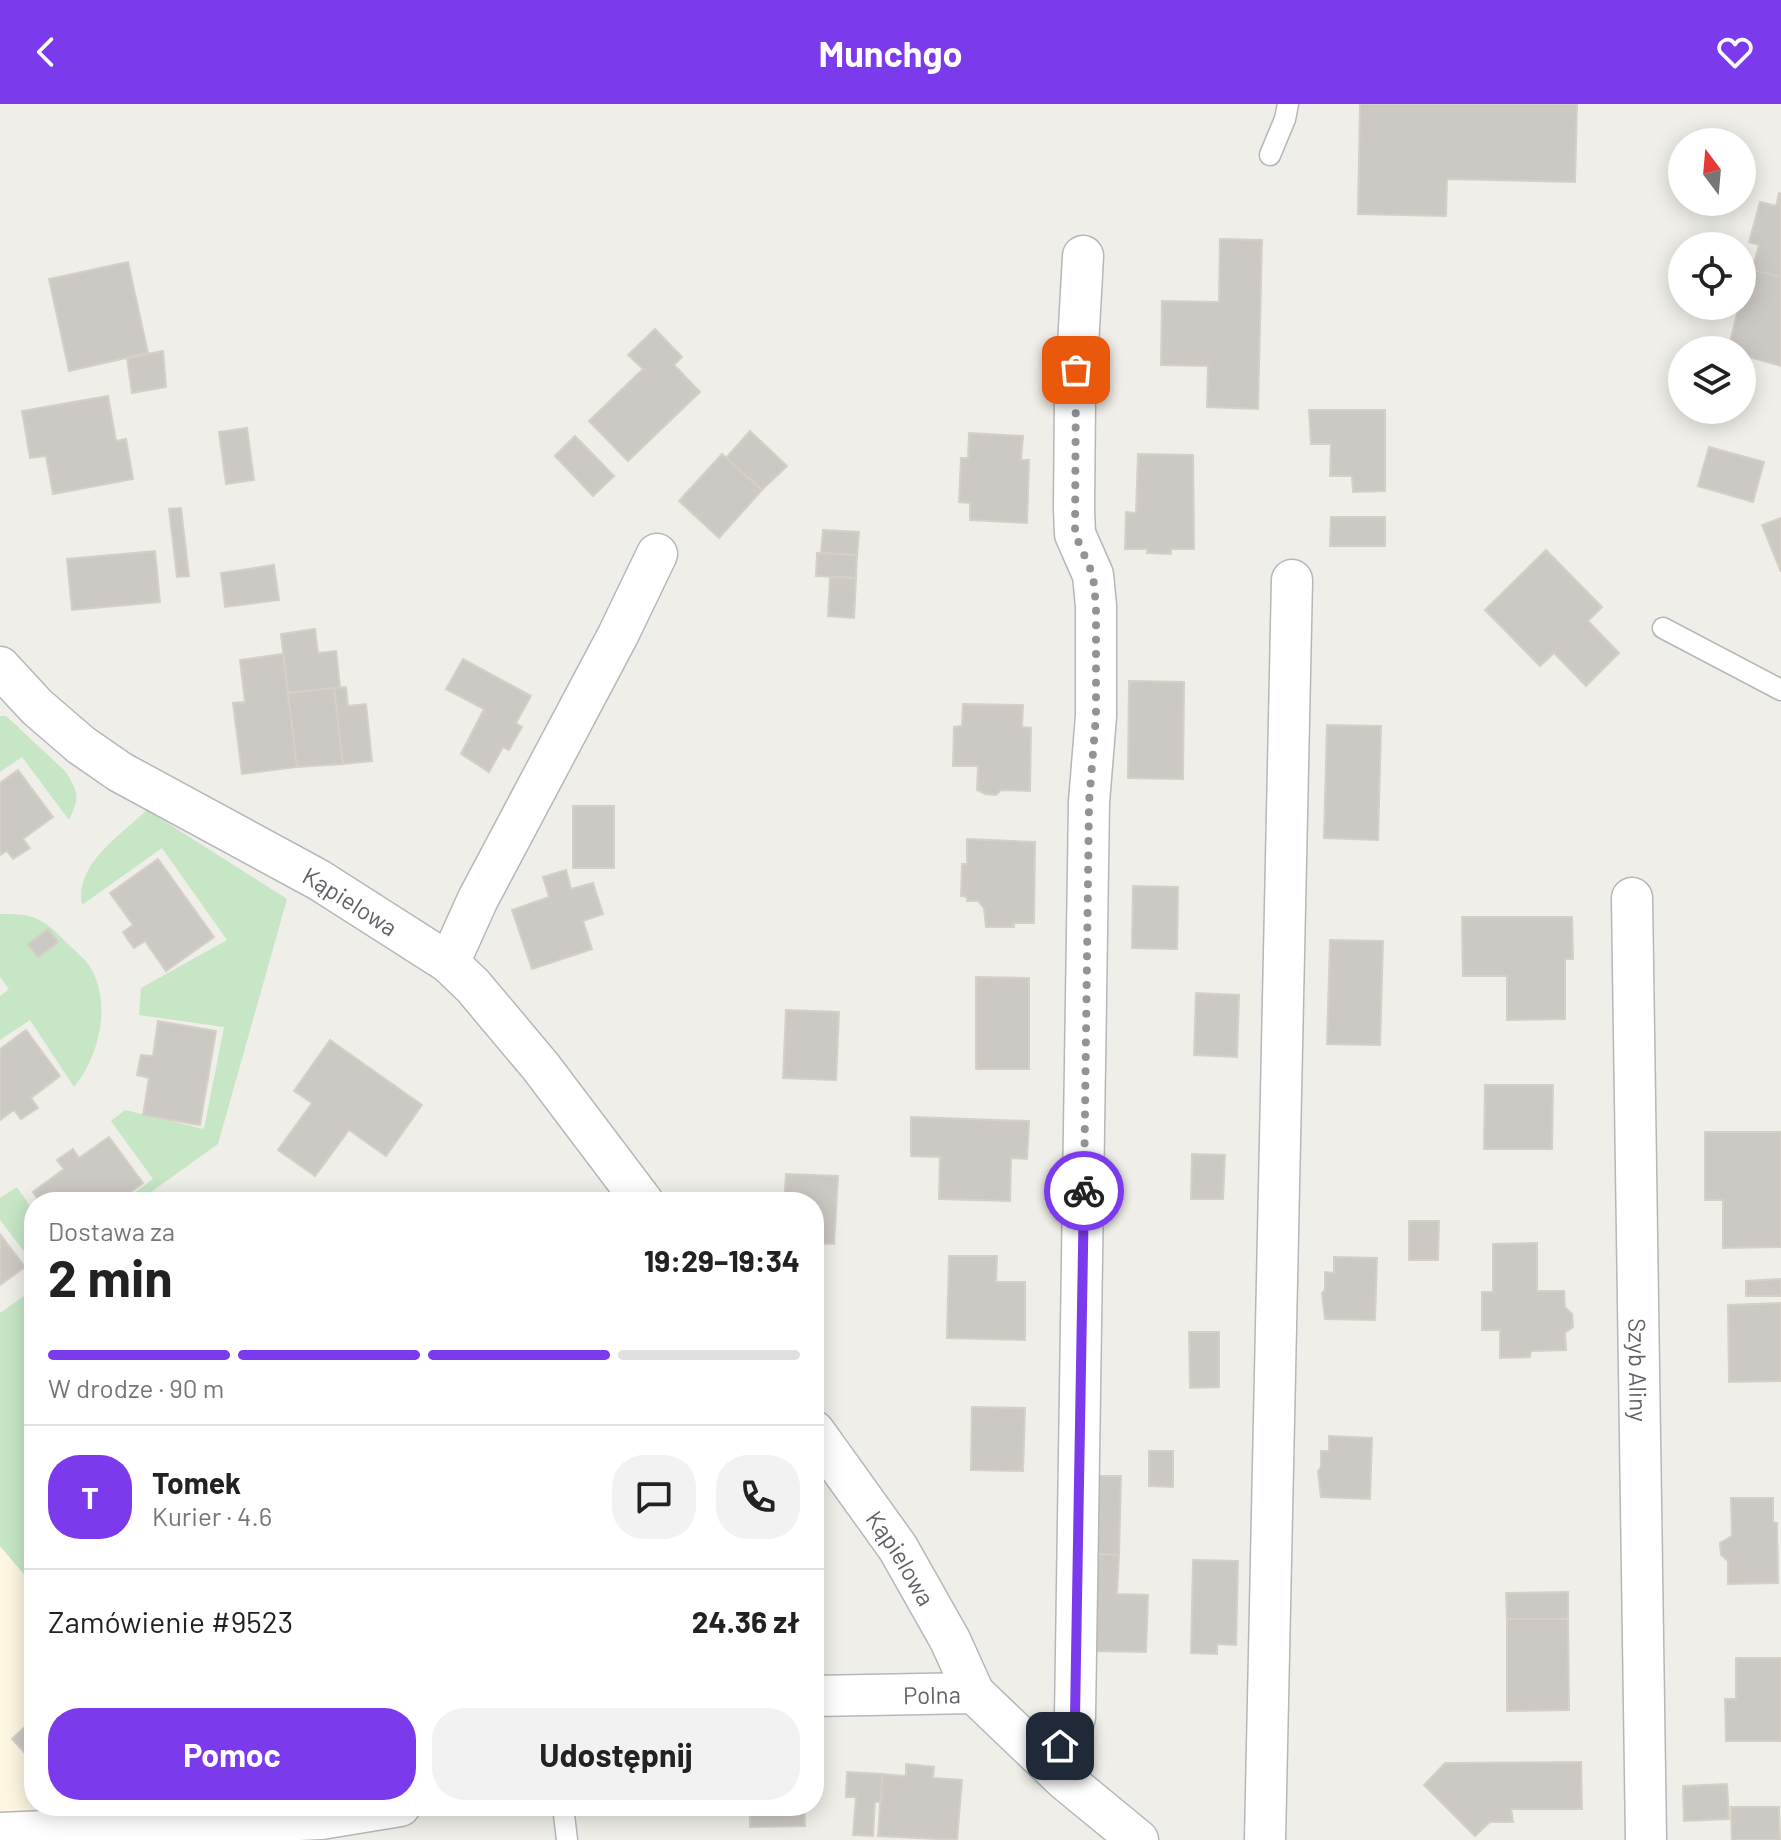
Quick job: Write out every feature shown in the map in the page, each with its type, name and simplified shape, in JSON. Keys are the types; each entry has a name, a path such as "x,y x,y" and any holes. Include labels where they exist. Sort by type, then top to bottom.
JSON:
{"street":[{"path":"1046,1762 1070,1735 1075,1717 1089,802 1096,716 1093,575 1075,534 1074,508 1075,385 1083,256"},
{"path":"449,963 478,899 618,635 657,554"},
{"path":"1265,1840 1292,580"},
{"name":"Kąpielowa","path":"0,667 37,707 81,745 120,772 319,880 449,963 473,986 541,1067 635,1192"},
{"name":"Szyb Aliny","path":"1632,898 1646,1840"},
{"name":"Kąpielowa","path":"824,1445 898,1548 950,1640 974,1693"},
{"name":"Polna","path":"824,1696 974,1693 1046,1762 1138,1840"},
{"path":"0,1833 339,1816"}],"lane":[{"path":"1270,155 1288,104"},
{"path":"1663,628 1781,690"},
{"path":"564,1816 567,1840"}],"shaded area":[{"path":"0,1546 24,1574 24,1816 0,1817"}],"green space":[{"path":"0,716 6,716 65,771 76,795 69,820 22,757 0,772"},
{"path":"147,810 287,899 218,1144 151,1192 135,1192 153,1179 111,1121 125,1110 204,1129 224,1027 139,1015 141,988 227,940 162,848 82,905 81,890 85,876 113,840"},
{"path":"0,914 23,915 47,924 84,959 96,978 100,994 100,1027 91,1060 74,1087 30,1020 0,1040 0,996 9,989 0,977"},
{"path":"17,1187 24,1197 24,1251 0,1220 0,1198"},
{"path":"24,1296 24,1574 0,1546 0,1313"}],"building":[{"path":"1360,104 1577,104 1575,182 1447,179 1446,216 1358,214"},
{"path":"1779,193 1781,277 1756,271 1759,245 1756,244 1756,232 1752,232 1760,202 1776,206"},
{"path":"1220,239 1262,240 1258,409 1207,407 1208,366 1161,365 1162,301 1219,302"},
{"path":"128,262 148,353 69,371 49,279"},
{"path":"1756,271 1781,277 1781,366 1756,359 1756,336 1732,336 1736,320 1756,320"},
{"path":"655,329 682,357 674,365 700,392 628,461 589,421 643,369 628,355"},
{"path":"163,351 166,387 132,393 127,358"},
{"path":"108,396 116,441 126,439 133,479 53,494 46,456 30,458 22,411"},
{"path":"1309,410 1385,410 1385,491 1353,492 1352,476 1330,476 1331,444 1311,444"},
{"path":"247,428 254,480 226,484 219,432"},
{"path":"750,431 787,466 762,490 726,458"},
{"path":"969,433 1023,436 1021,460 1029,460 1027,523 970,520 970,503 959,502 961,458 968,458"},
{"path":"575,436 614,476 593,496 555,456"},
{"path":"1709,447 1764,462 1753,502 1698,486"},
{"path":"722,454 762,490 719,538 679,501"},
{"path":"1138,454 1193,455 1194,549 1171,549 1171,554 1125,549 1126,512 1136,513"},
{"path":"181,508 189,576 177,577 169,509"},
{"path":"1331,517 1385,517 1385,546 1330,546"},
{"path":"1781,518 1781,572 1762,525"},
{"path":"823,530 859,532 857,555 821,553"},
{"path":"1546,550 1602,607 1588,621 1619,653 1586,686 1554,653 1540,666 1485,610"},
{"path":"155,551 160,602 72,610 67,559"},
{"path":"817,553 857,555 856,578 816,576"},
{"path":"274,565 279,600 225,607 221,573"},
{"path":"830,577 856,578 854,618 828,616"},
{"path":"315,629 318,653 336,651 340,687 288,693 281,634"},
{"path":"283,654 297,767 242,774 233,703 245,702 240,660"},
{"path":"463,659 531,696 516,723 522,727 509,750 503,747 489,772 461,754 484,709 446,689"},
{"path":"1129,681 1184,682 1183,779 1128,778"},
{"path":"346,687 348,706 366,704 372,761 343,764 334,688"},
{"path":"334,688 343,764 297,767 288,693"},
{"path":"963,704 1023,705 1022,727 1031,728 1030,791 1001,790 996,795 985,794 977,790 978,766 953,766 954,727 962,726"},
{"path":"1327,725 1381,726 1378,840 1324,838"},
{"path":"18,770 53,817 23,839 30,848 13,859 7,851 0,855 0,783"},
{"path":"573,806 614,806 614,868 573,868"},
{"path":"967,839 1035,842 1034,923 986,927 984,908 978,901 967,901 967,897 961,896 962,864 967,864"},
{"path":"158,859 214,937 166,971 145,941 134,948 128,940 123,932 133,925 110,893"},
{"path":"566,870 571,889 593,883 603,914 583,921 592,949 532,969 512,910 549,897 543,877"},
{"path":"1133,886 1178,887 1177,949 1132,948"},
{"path":"1462,917 1572,917 1573,959 1565,959 1565,1019 1507,1020 1507,976 1463,976"},
{"path":"48,929 58,942 38,957 28,944"},
{"path":"1330,940 1383,941 1380,1045 1327,1044"},
{"path":"976,977 1029,978 1029,1069 976,1069"},
{"path":"1196,993 1239,995 1237,1057 1194,1055"},
{"path":"786,1010 839,1012 836,1080 783,1078"},
{"path":"158,1021 216,1031 200,1125 143,1115 149,1078 137,1075 141,1055 153,1056"},
{"path":"26,1030 60,1076 31,1098 38,1108 21,1119 14,1110 0,1120 0,1049"},
{"path":"330,1040 422,1105 386,1156 349,1130 315,1176 278,1150 312,1103 294,1091"},
{"path":"1485,1085 1553,1085 1552,1149 1484,1149"},
{"path":"911,1117 1029,1121 1027,1159 1011,1158 1010,1201 939,1199 940,1157 911,1156"},
{"path":"1705,1132 1781,1132 1781,1247 1723,1248 1723,1200 1705,1200"},
{"path":"109,1137 143,1183 131,1192 33,1192 64,1169 57,1160 73,1149 79,1158"},
{"path":"1192,1154 1225,1155 1223,1199 1191,1199"},
{"path":"786,1174 838,1176 834,1244 824,1244 824,1192 785,1192"},
{"path":"1409,1221 1439,1221 1438,1260 1409,1260"},
{"path":"0,1234 24,1268 0,1285"},
{"path":"1537,1243 1537,1291 1564,1291 1565,1307 1572,1314 1573,1327 1565,1333 1566,1350 1531,1351 1530,1357 1500,1358 1500,1330 1482,1330 1482,1292 1493,1292 1493,1244"},
{"path":"949,1256 997,1256 996,1282 1025,1282 1025,1340 947,1338"},
{"path":"1334,1257 1377,1258 1375,1320 1325,1319 1322,1293 1325,1290 1325,1272 1334,1273"},
{"path":"1781,1279 1781,1296 1746,1296 1746,1281"},
{"path":"1781,1303 1781,1381 1729,1382 1728,1305"},
{"path":"1189,1332 1219,1332 1219,1387 1190,1388"},
{"path":"972,1407 1025,1408 1023,1471 971,1470"},
{"path":"1329,1436 1372,1438 1370,1499 1321,1497 1318,1471 1321,1451 1329,1451"},
{"path":"1149,1451 1173,1451 1173,1487 1149,1486"},
{"path":"1098,1476 1121,1476 1119,1555 1096,1554"},
{"path":"1731,1498 1773,1498 1773,1522 1777,1523 1778,1583 1728,1584 1728,1561 1721,1555 1720,1543 1732,1536"},
{"path":"1096,1554 1119,1555 1117,1594 1148,1595 1146,1652 1092,1651"},
{"path":"1193,1560 1238,1561 1236,1645 1217,1644 1217,1654 1191,1653"},
{"path":"1568,1592 1568,1619 1507,1619 1506,1593"},
{"path":"1507,1619 1568,1619 1569,1710 1507,1711"},
{"path":"1736,1658 1781,1658 1781,1741 1726,1741 1725,1699 1736,1699"},
{"path":"24,1728 24,1752 12,1739"},
{"path":"1581,1762 1582,1809 1511,1809 1513,1822 1490,1822 1475,1836 1424,1785 1445,1763"},
{"path":"906,1764 934,1767 933,1778 962,1780 957,1840 878,1836 882,1774 906,1776"},
{"path":"847,1772 882,1774 881,1802 875,1802 873,1836 853,1835 856,1797 846,1797"},
{"path":"1727,1784 1729,1819 1684,1821 1683,1786"},
{"path":"1731,1807 1779,1807 1780,1840 1732,1840"},
{"path":"750,1816 804,1816 805,1826 750,1827"}],"way so far":[{"path":"1076,370 1075,534 1093,575 1096,606 1096,716 1089,802 1084,1191"}],"route":[{"path":"1060,1746 1070,1735 1075,1717 1084,1191"}]}
